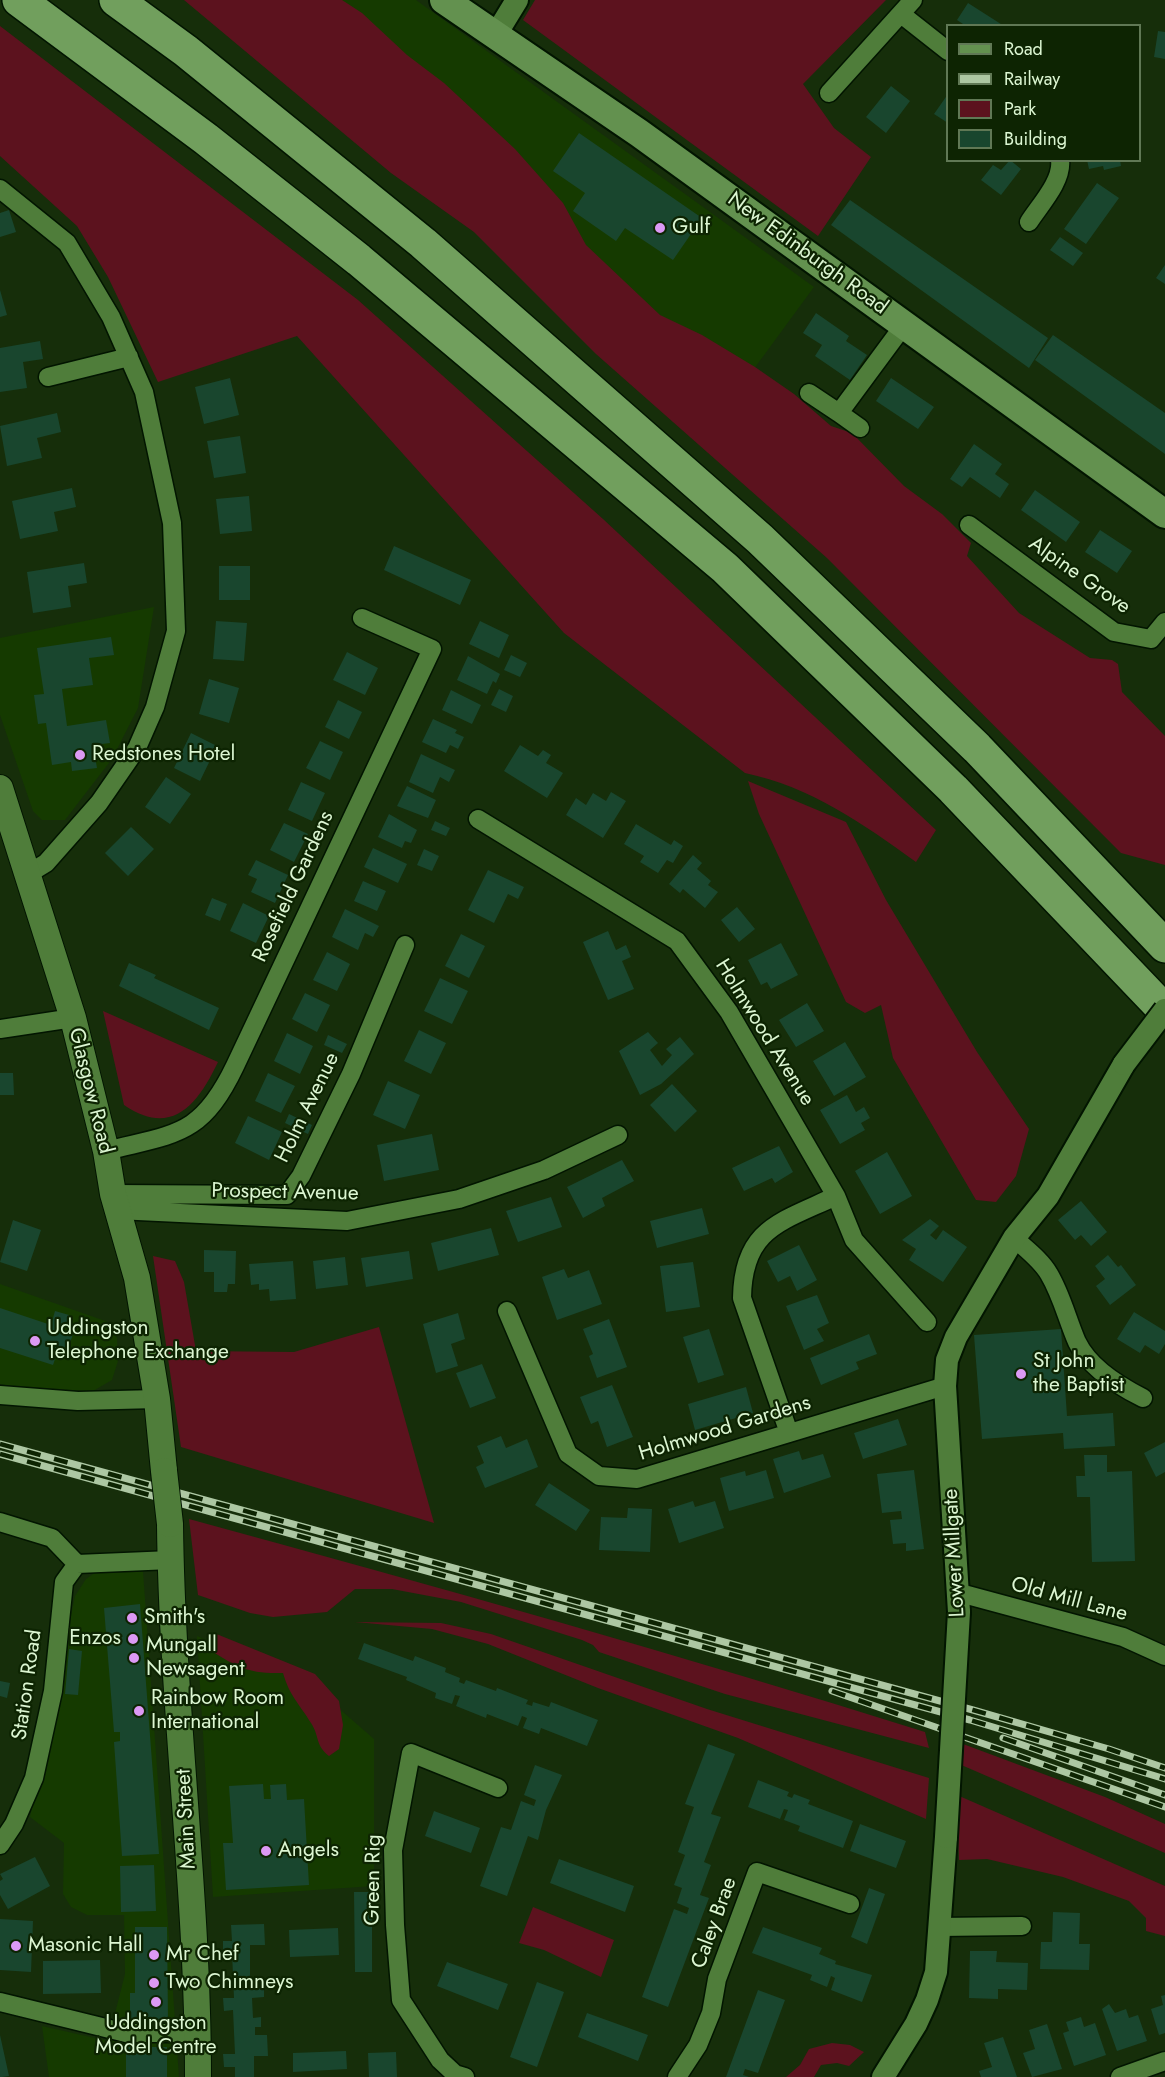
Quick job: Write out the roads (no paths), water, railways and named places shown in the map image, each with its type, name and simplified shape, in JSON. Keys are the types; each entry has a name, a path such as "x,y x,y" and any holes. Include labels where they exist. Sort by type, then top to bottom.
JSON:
{"highway":[{"path":"19,0 206,139 359,260 725,568 952,789 1165,1011"},
{"path":"116,0 186,51 423,243 760,539 977,748 1165,946"}],"main road":[{"name":"New Edinburgh Road","path":"444,0 639,133 1165,514"},
{"name":"Glasgow Road","path":"0,788 73,1018 106,1150 115,1202 137,1278 157,1399"},
{"name":"Main Street","path":"157,1399 171,1524 171,1560 198,2033 198,2077"}],"street":[{"path":"495,36 517,0"},
{"path":"828,93 907,7 946,49"},
{"path":"1029,222 1051,189 1060,166 1059,162"},
{"path":"0,189 67,243 111,317 144,392 171,523 176,631 156,707 137,748 99,803 46,863 28,874"},
{"path":"839,413 904,325"},
{"path":"48,377 129,357"},
{"path":"809,393 860,428"},
{"name":"Alpine Grove","path":"969,525 1114,633 1158,644 1165,622"},
{"name":"Rosefield Gardens","path":"106,1150 188,1128 215,1104 235,1066 432,649 362,618"},
{"name":"Holmwood Avenue","path":"478,819 677,941 729,1012 836,1196 854,1240 927,1322"},
{"name":"Holm Avenue","path":"115,1202 287,1195 301,1176 351,1074 405,945"},
{"name":"Lower Millgate","path":"883,2077 916,2024 936,1972 959,1602 945,1386 947,1360 956,1337 1014,1238 1047,1196 1124,1064 1165,1011"},
{"path":"0,1029 73,1018"},
{"name":"Prospect Avenue","path":"115,1202 348,1221 459,1199 544,1170 618,1135"},
{"path":"789,1433 741,1299 742,1281 747,1258 758,1239 771,1227 836,1196"},
{"path":"1014,1238 1048,1272 1066,1307 1078,1343 1101,1370 1121,1388 1143,1398"},
{"name":"Holmwood Gardens","path":"507,1311 568,1454 599,1476 637,1479 945,1386"},
{"path":"0,1395 78,1401 157,1399"},
{"path":"0,1522 52,1539 77,1564 171,1560"},
{"name":"Station Road","path":"0,1845 14,1824 34,1779 53,1691 64,1582 77,1564"},
{"name":"Old Mill Lane","path":"959,1602 1124,1636 1165,1656"},
{"name":"Green Rig","path":"465,2077 455,2074 440,2060 401,2000 395,1926 393,1850 411,1753 498,1788"},
{"name":"Caley Brae","path":"677,2077 698,2045 711,2013 717,1979 757,1872 850,1904"},
{"path":"938,1927 1022,1926"},
{"path":"0,2002 126,2033 198,2033"},
{"path":"1120,2077 1165,2061"}],"railway":[{"path":"0,1444 973,1710 1109,1749 1165,1768"},
{"path":"0,1454 970,1720 1165,1779"},
{"path":"832,1691 1165,1807"},
{"path":"1003,1738 1165,1795"}],"place":[{"name":"Gulf","path":"660,228"},
{"name":"Redstones Hotel","path":"80,755"},
{"name":"Uddingston Telephone Exchange","path":"35,1341"},
{"name":"St John the Baptist","path":"1021,1374"},
{"name":"Smith's","path":"132,1618"},
{"name":"Enzos","path":"133,1639"},
{"name":"Mungall Newsagent","path":"134,1658"},
{"name":"Rainbow Room International","path":"139,1711"},
{"name":"Angels","path":"266,1851"},
{"name":"Masonic Hall","path":"16,1946"},
{"name":"Mr Chef","path":"154,1955"},
{"name":"Two Chimneys","path":"154,1983"},
{"name":"Uddingston Model Centre","path":"156,2002"}]}
